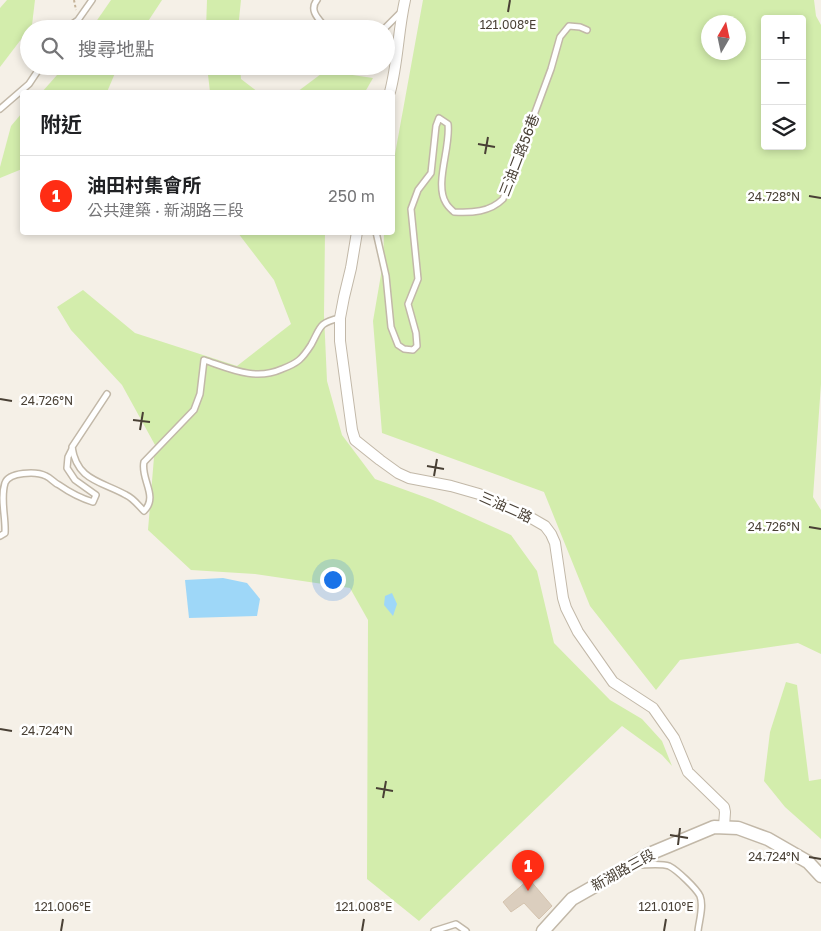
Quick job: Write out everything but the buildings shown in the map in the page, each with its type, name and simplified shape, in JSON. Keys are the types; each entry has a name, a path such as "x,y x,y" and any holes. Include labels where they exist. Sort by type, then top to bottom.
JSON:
{"street":[{"path":"395,74 398,36 405,0"},
{"path":"391,90 395,75"},
{"name":"三油二路","path":"356,235 340,318 340,341 355,440 398,473 409,478 451,486 479,494 526,515 545,526 555,543 563,598 573,625 613,682 653,708 674,738 688,772 724,807 724,827"},
{"name":"新湖路三段","path":"543,931 572,899 647,855 714,827 738,828 768,839 808,862 821,876"}],"lane":[{"path":"78,20 92,0"},
{"path":"317,0 313,7 314,13 320,20"},
{"path":"393,20 402,11"},
{"name":"三油二路56巷","path":"377,235 386,276 392,326 398,345 413,350 416,346 416,333 408,304 418,279 411,208 418,190 431,173 436,126 439,118 448,124 450,135 441,189 446,203 454,212 471,213 496,206 503,199 551,69 560,37 569,26 587,30"},
{"path":"22,90 35,75"},
{"path":"0,109 20,92"},
{"path":"72,447 76,464 83,474 128,496 144,511 148,506 150,498 142,469 144,462 194,410 200,394 204,360 243,373 260,375 273,373 300,361 326,321 340,318"},
{"path":"0,536 5,533 6,518 2,501 5,482 13,475 30,474 46,476 81,499 93,502 96,495 75,480 67,468 68,457 72,447 107,394"},
{"path":"630,866 649,864 669,866 686,880 700,896 701,907 698,931"},
{"path":"434,931 456,924 466,931"}],"green space":[{"path":"7,0 35,0 33,20 20,20 20,41 0,67 0,8"},
{"path":"111,0 162,0 149,20 97,20"},
{"path":"207,0 241,0 239,20 206,20"},
{"path":"423,0 814,0 816,16 821,25 821,384 813,497 821,510 821,654 798,643 680,660 656,690 590,606 544,492 382,433 373,321 383,263 384,235 395,235 395,154"},
{"path":"57,75 114,75 108,90 44,90"},
{"path":"208,75 241,75 241,79 255,90 210,90"},
{"path":"320,75 352,75 373,78 366,90 300,90"},
{"path":"20,115 20,170 0,178 0,167 11,126"},
{"path":"240,235 325,235 324,315 327,381 342,435 375,479 433,500 511,535 537,571 554,643 610,700 642,719 662,741 672,766 662,755 622,726 419,921 367,879 368,620 350,588 255,574 191,570 148,530 155,445 122,385 71,330 57,307 83,290 135,333 237,366 291,324 274,280"},
{"path":"786,682 797,685 809,781 821,779 821,839 785,807 764,781 770,732"}],"water":[{"path":"223,578 247,583 260,599 257,616 189,618 185,580"},
{"path":"392,593 397,604 393,616 384,605 385,596"}],"place":[{"name":"油田村集會所","path":"528,891"}]}
